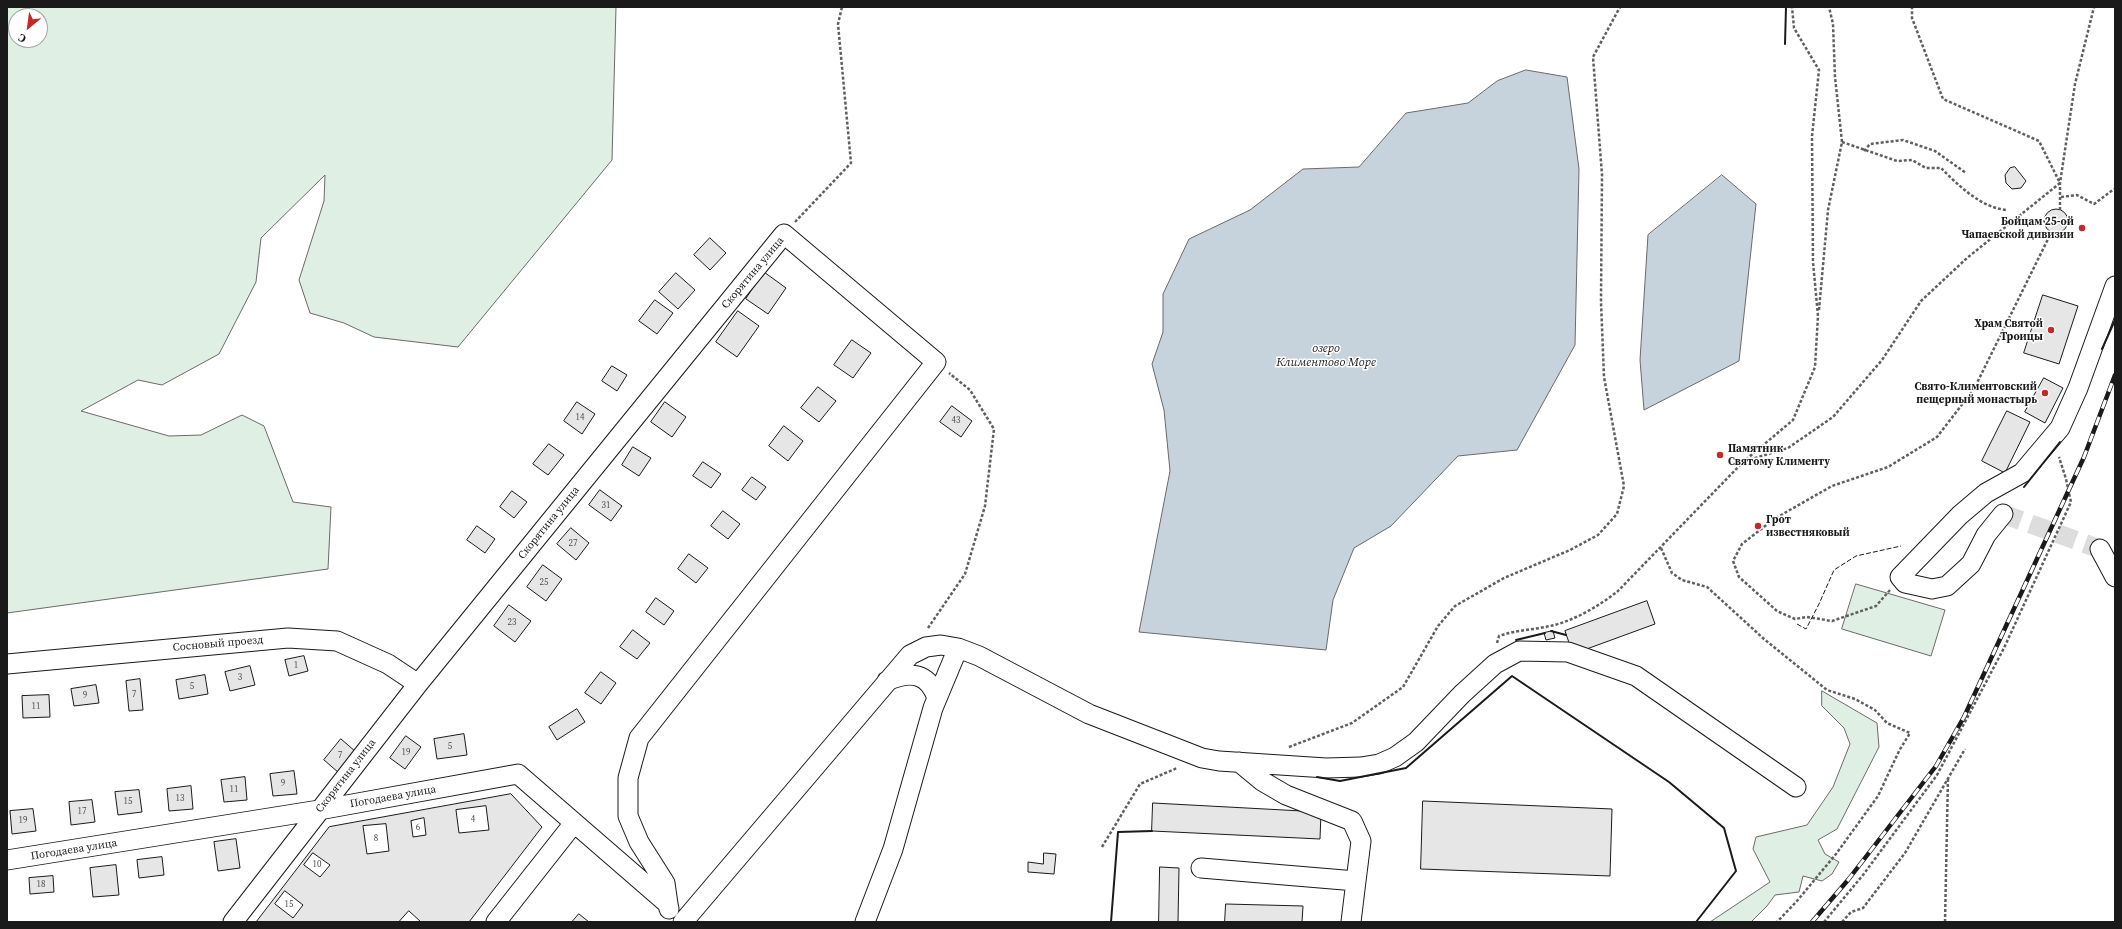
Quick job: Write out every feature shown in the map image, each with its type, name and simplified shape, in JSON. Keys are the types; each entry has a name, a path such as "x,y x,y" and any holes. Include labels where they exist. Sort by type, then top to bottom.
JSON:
{"street":[{"name":"Скорятина улица","path":"233,922 418,684 784,234 936,362"},
{"path":"2003,514 1986,535 1971,564 1947,586 1932,589 1905,583 1900,577 1960,514 1986,493 2022,473 2060,428 2078,388 2115,286"},
{"path":"670,913 665,883 639,842 628,816 628,778 639,738 936,362"},
{"path":"2100,549 2115,577"},
{"name":"Сосновый проезд","path":"7,664 288,638 337,641 388,664 418,684"},
{"path":"683,922 910,655 926,647 941,645 958,648 979,656 1089,714 1202,758 1220,761 1326,768 1361,767 1379,764 1395,757 1416,742 1462,694 1495,664 1519,651 1568,652 1636,676 1796,786"},
{"path":"865,922 892,849 937,698 958,648"},
{"path":"887,681 901,675 914,675 926,679 934,688 937,698"},
{"path":"1239,762 1262,781 1286,795 1352,821 1361,840 1351,922"},
{"name":"Погодаева улица","path":"7,860 319,810 518,774 574,823 670,913"},
{"path":"496,922 574,823"},
{"path":"1201,868 1356,881"}],"path":[{"path":"784,234 851,164 838,24 842,7"},
{"path":"1282,749 1303,743 1352,723 1402,687 1438,626 1455,606 1504,578 1570,550 1598,535 1617,514 1624,486 1604,377 1601,302 1602,175 1593,57 1620,7"},
{"path":"1792,7 1794,28 1819,70 1812,136 1813,262 1818,316"},
{"path":"1495,664 1495,648 1499,636 1511,632 1552,626 1600,605 1618,592 1743,462 1793,420 1815,367 1818,316 1828,210 1842,142 1835,77 1833,24 1829,7"},
{"path":"1912,7 1912,18 1943,99 2040,141 2060,183"},
{"path":"2060,210 2060,183 2075,84 2094,7"},
{"path":"1864,151 1870,144 1903,140 1935,151 1966,173"},
{"path":"1842,142 1864,151 1897,161 1912,160 1926,168 1941,168 1953,180 1980,201 2006,210"},
{"path":"1743,462 1788,448 1833,417 1882,360 1921,301 1967,258 2060,183"},
{"path":"2061,197 2077,195 2094,204 2114,189"},
{"path":"1900,577 1876,606 1832,620 1807,617 1795,619 1777,611 1755,592 1739,577 1733,561 1742,544 1774,519 1832,486 1888,467 1937,437 1974,389 2051,233"},
{"path":"927,630 965,574 986,506 994,429 970,390 936,362"},
{"path":"1824,922 1863,875 1937,775 2004,648 2071,502 2060,458 2042,449"},
{"path":"1661,548 1672,573 1682,580 1707,587 1764,639 1827,690 1855,699 1875,710 1887,723 1910,733 1898,751 1878,796 1850,835 1797,901 1777,922"},
{"path":"1842,922 1851,912 1863,908 1905,853 1948,775 1965,749"},
{"path":"1102,847 1140,784 1202,758"},
{"path":"1945,922 1948,775"}],"green space":[{"path":"7,7 616,7 612,160 458,347 374,337 344,323 310,313 299,280 324,201 325,175 261,238 256,282 219,354 162,385 138,380 81,411 169,436 201,435 242,415 264,426 293,502 331,507 328,569 7,613"},
{"path":"1856,584 1945,610 1931,656 1842,629"},
{"path":"1822,691 1877,723 1879,747 1837,829 1818,840 1825,854 1839,862 1832,874 1822,881 1803,876 1799,892 1775,895 1767,906 1751,922 1710,922 1770,882 1753,849 1756,837 1807,825 1833,787 1850,744 1844,728 1822,706"}],"water":[{"name":"озеро Климентово Море","path":"1526,70 1567,77 1579,169 1575,345 1517,450 1458,456 1391,526 1354,548 1333,600 1326,650 1139,632 1170,471 1164,410 1152,364 1163,332 1163,294 1189,239 1250,210 1303,169 1359,167 1406,113 1468,103 1497,81"},
{"path":"1722,175 1756,204 1739,361 1644,410 1640,360 1648,235"}],"building":[{"path":"2015,167 2026,181 2021,188 2012,189 2006,183 2005,175 2010,168"},
{"path":"2056,209 2065,212 2068,221 2065,230 2056,233 2047,230 2044,221 2047,212"},
{"path":"710,238 726,253 710,270 694,255"},
{"path":"764,272 786,288 768,314 746,299"},
{"path":"676,273 695,290 678,309 659,292"},
{"name":"Храм Святой Троицы","path":"2043,295 2078,306 2059,364 2024,353"},
{"path":"655,300 673,313 657,334 639,321"},
{"path":"738,311 759,326 737,357 716,342"},
{"path":"852,340 871,353 853,378 834,365"},
{"path":"612,366 627,375 617,391 602,381"},
{"path":"2044,378 2063,388 2045,423 2025,412"},
{"path":"818,387 836,401 819,422 801,408"},
{"path":"577,402 595,414 582,434 564,421"},
{"path":"665,402 686,417 672,437 651,422"},
{"path":"952,406 972,421 961,437 940,422"},
{"path":"2007,411 2030,422 2005,473 1982,461"},
{"path":"784,426 803,441 788,461 769,446"},
{"path":"549,444 564,455 548,475 533,464"},
{"path":"633,447 651,458 639,476 622,465"},
{"path":"703,462 721,474 711,488 693,476"},
{"path":"752,477 766,487 756,500 742,490"},
{"path":"600,490 622,506 611,521 589,505"},
{"path":"512,491 527,502 514,518 500,507"},
{"path":"723,511 740,524 728,539 711,526"},
{"path":"477,526 495,539 485,553 467,540"},
{"path":"571,528 589,543 576,560 557,544"},
{"path":"689,554 708,568 696,583 678,569"},
{"path":"543,565 562,579 546,601 527,587"},
{"path":"656,598 674,611 664,625 646,612"},
{"path":"1647,601 1655,624 1573,654 1565,631"},
{"path":"509,605 531,621 515,642 494,626"},
{"path":"633,630 650,643 637,659 620,647"},
{"path":"1553,631 1555,638 1546,640 1544,633"},
{"path":"304,656 308,671 289,676 285,660"},
{"path":"250,666 255,685 230,691 225,672"},
{"path":"601,672 616,683 601,704 585,693"},
{"path":"205,675 208,694 179,699 176,680"},
{"path":"140,679 143,710 129,711 126,681"},
{"path":"96,685 99,703 74,706 71,689"},
{"path":"49,695 50,717 23,718 22,696"},
{"path":"577,709 585,722 557,740 549,727"},
{"path":"464,734 467,755 437,759 434,739"},
{"path":"406,736 421,747 405,769 390,758"},
{"path":"341,739 356,752 339,773 324,760"},
{"path":"294,771 297,794 273,796 270,774"},
{"path":"245,777 247,800 224,802 221,780"},
{"path":"191,786 193,809 169,811 167,789"},
{"path":"139,790 142,812 118,815 115,792"},
{"path":"511,794 542,827 469,922 256,922 329,827"},
{"path":"92,800 95,822 71,825 69,802"},
{"path":"1423,801 1612,809 1610,876 1421,869"},
{"path":"1153,803 1321,812 1320,839 1152,831"},
{"path":"486,806 489,830 459,833 456,810"},
{"path":"33,809 36,831 12,834 10,811"},
{"path":"424,818 426,835 413,837 411,821"},
{"path":"386,824 389,851 367,854 363,826"},
{"path":"236,839 240,868 218,871 214,842"},
{"path":"313,853 330,865 320,877 304,865"},
{"path":"1044,853 1056,854 1054,874 1028,872 1028,862 1043,864"},
{"path":"162,857 164,875 139,878 137,860"},
{"path":"116,865 119,895 93,897 90,868"},
{"path":"1160,867 1179,868 1178,922 1159,922"},
{"path":"53,876 54,892 30,894 29,878"},
{"path":"285,891 303,905 293,918 275,904"},
{"path":"1226,904 1303,906 1302,922 1225,922"},
{"path":"409,911 421,922 399,922"},
{"path":"579,914 589,922 572,922"}],"tunnel":[{"path":"2003,514 2100,549"}],"railway":[{"path":"1812,922 1848,880 1936,766 1964,717 2084,457 2115,375"}],"fence":[{"path":"1797,624 1806,629 1834,570 1856,556 1901,546"}],"wall":[{"path":"1785,44 1786,7"},
{"path":"2102,349 2115,320"},
{"path":"2024,487 2060,442"},
{"path":"1551,631 1566,635"},
{"path":"1516,640 1545,633"},
{"path":"1317,777 1340,781 1406,768 1512,676 1669,782 1724,828 1736,871 1696,922"},
{"path":"1111,922 1118,832 1152,831"}],"place":[{"name":"Бойцам 25-ой Чапаевской дивизии","path":"2082,228"},
{"name":"Храм Святой Троицы","path":"2051,330"},
{"name":"Свято-Климентовский пещерный монастырь","path":"2045,393"},
{"name":"Памятник Святому Клименту","path":"1720,455"},
{"name":"Грот известняковый","path":"1758,526"}]}
